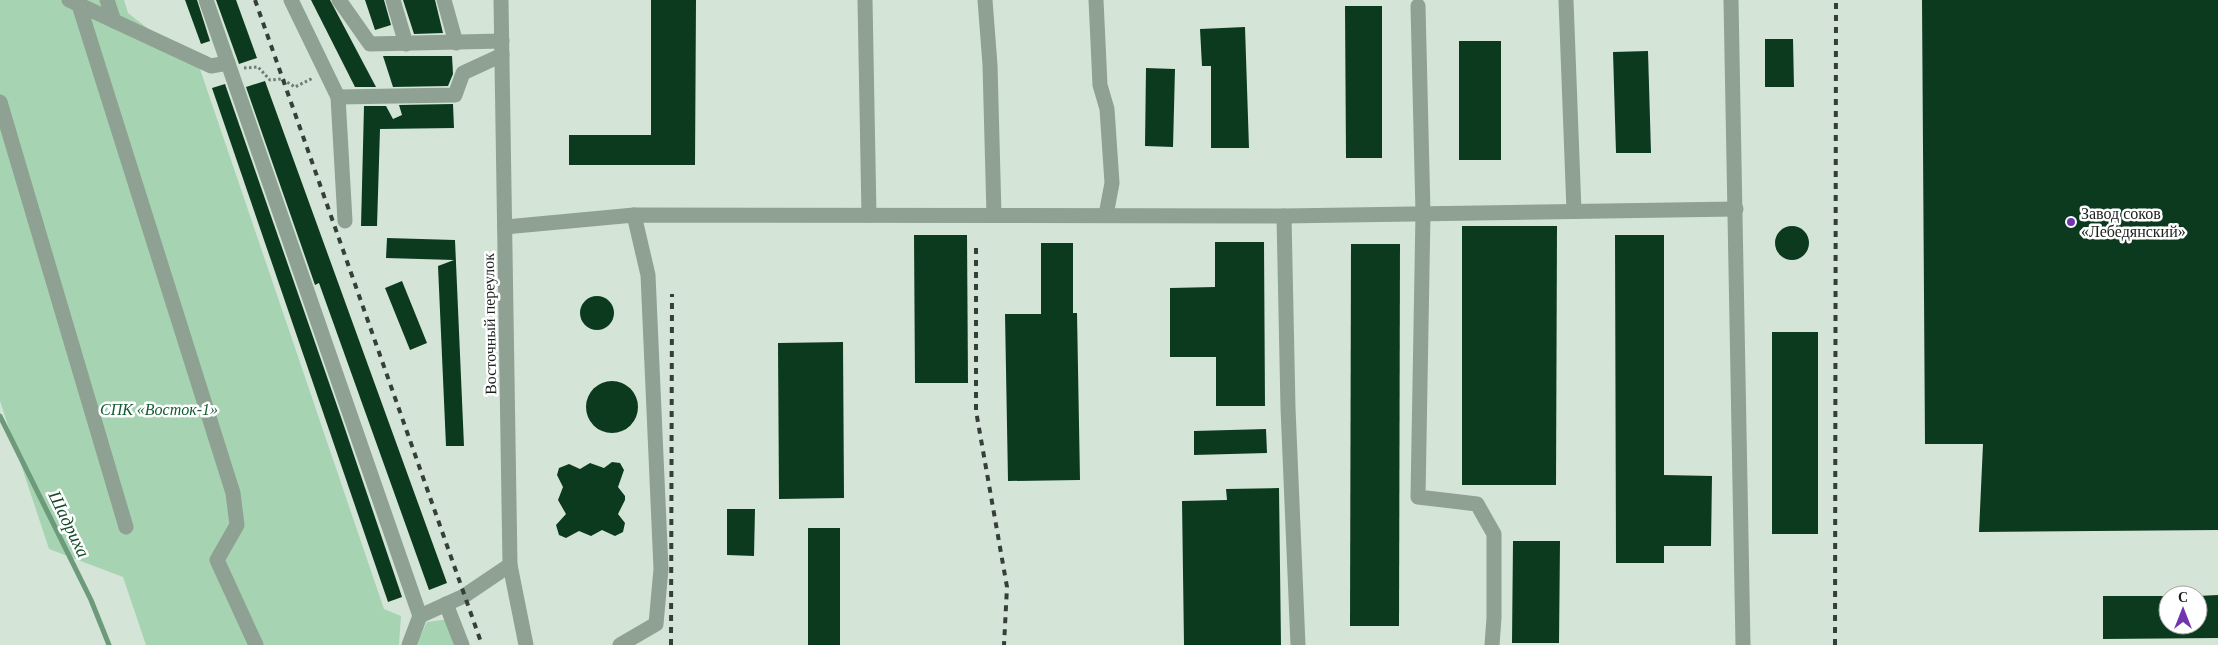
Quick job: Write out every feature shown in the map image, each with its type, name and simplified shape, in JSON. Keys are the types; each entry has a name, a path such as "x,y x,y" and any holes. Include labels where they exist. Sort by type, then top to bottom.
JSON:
{"street":[{"path":"107,0 114,21"},
{"path":"206,0 420,616 409,645"},
{"path":"291,0 338,97 345,220"},
{"path":"339,0 370,44 456,43 502,48"},
{"path":"393,0 406,44"},
{"path":"444,0 456,43"},
{"name":"Восточный переулок","path":"501,0 510,565 526,645"},
{"path":"865,0 869,215"},
{"path":"985,0 990,65 994,215"},
{"path":"1096,0 1100,85 1107,109 1112,183 1106,215"},
{"path":"1566,0 1574,211"},
{"path":"1731,0 1743,645"},
{"path":"74,3 210,66 230,66"},
{"path":"74,3 234,493 237,525 217,560 256,645"},
{"path":"1418,6 1423,214 1418,497 1477,504 1494,534 1494,618 1492,645"},
{"path":"338,97 454,95 463,73 502,48"},
{"path":"0,102 126,527"},
{"path":"505,227 634,215 1284,216 1736,209"},
{"path":"620,645 656,624 660,569 648,275 634,215"},
{"path":"1284,216 1288,408 1298,645"},
{"path":"420,616 464,596 510,565"},
{"path":"446,604 462,645"}],"path":[{"path":"230,66 258,67 270,80 282,79 295,87"}],"green space":[{"name":"СПК «Восток-1»","path":"0,0 124,0 128,13 200,69 384,609 401,616 399,645 146,645 123,577 49,549 0,401"},
{"path":"450,619 459,645 416,645 427,622"}],"building":[{"path":"185,0 197,0 210,41 201,44"},
{"path":"216,0 236,0 257,58 239,64"},
{"path":"311,0 330,0 376,87 355,87"},
{"path":"365,0 384,0 391,25 375,30"},
{"path":"403,0 435,0 443,33 414,34"},
{"path":"651,0 696,0 695,165 569,165 569,135 651,135"},
{"name":"Завод соков «Лебедянский»","path":"1922,0 2218,0 2218,530 1979,532 1983,444 1925,444"},
{"path":"1345,6 1382,6 1382,158 1346,158"},
{"path":"1245,27 1249,148 1211,148 1211,66 1202,66 1200,29"},
{"path":"1765,39 1793,39 1794,87 1765,87"},
{"path":"1459,41 1501,41 1501,160 1459,160"},
{"path":"1648,51 1651,153 1616,153 1613,52"},
{"path":"383,56 452,56 453,74 448,86 393,87"},
{"path":"1146,68 1175,69 1173,147 1145,146"},
{"path":"265,81 447,583 429,590 319,283 315,285 246,87"},
{"path":"225,84 402,597 388,602 212,88"},
{"path":"453,104 454,128 380,129 377,226 361,226 364,106 386,106 393,119 402,115 399,105"},
{"path":"1462,226 1557,226 1556,485 1462,485"},
{"path":"1792,226 1804,231 1809,243 1804,255 1792,260 1780,255 1775,243 1780,231"},
{"path":"914,235 967,235 968,383 915,383"},
{"path":"1615,235 1664,235 1664,475 1712,476 1711,546 1664,546 1664,563 1616,563"},
{"path":"387,238 455,240 464,446 446,446 438,266 454,260 386,258"},
{"path":"1215,242 1264,242 1265,406 1216,406 1216,357 1170,357 1170,288 1215,287"},
{"path":"1041,243 1073,243 1073,313 1077,313 1080,480 1008,481 1005,314 1041,314"},
{"path":"1351,244 1400,244 1399,626 1350,626"},
{"path":"402,281 427,343 410,350 385,288"},
{"path":"597,296 609,301 614,313 609,325 597,330 585,325 580,313 585,301"},
{"path":"1772,332 1818,332 1818,534 1772,534"},
{"path":"843,342 844,498 779,499 778,343"},
{"path":"607,381 617,381 631,388 638,402 638,412 631,426 617,433 607,433 597,429 590,422 586,412 586,402 590,392 597,385"},
{"path":"1266,429 1267,453 1194,455 1194,431"},
{"path":"612,462 620,463 624,470 618,487 625,496 618,514 625,523 623,532 615,536 602,530 591,536 579,531 566,538 559,535 556,525 566,514 558,500 563,487 557,475 559,468 569,464 580,469 590,463 604,468"},
{"path":"1279,488 1281,645 1184,645 1182,501 1227,500 1226,489"},
{"path":"727,509 755,509 754,556 727,555"},
{"path":"808,528 840,528 840,645 808,645"},
{"path":"1513,541 1560,541 1559,643 1512,643"},
{"path":"2218,595 2218,638 2103,639 2103,596 2158,596 2158,635 2208,635 2208,596"}],"waterway":[{"name":"Шадриха","path":"0,416 91,600 109,645"}],"railway":[{"path":"255,0 482,645"},
{"path":"1835,645 1836,0"},
{"path":"976,248 976,411 1007,587 1004,645"},
{"path":"671,645 672,294"}],"place":[{"name":"Завод соков «Лебедянский»","path":"2071,222"}]}
